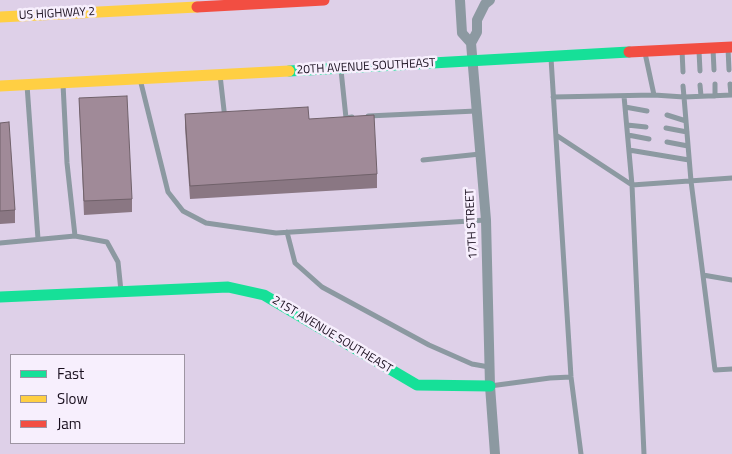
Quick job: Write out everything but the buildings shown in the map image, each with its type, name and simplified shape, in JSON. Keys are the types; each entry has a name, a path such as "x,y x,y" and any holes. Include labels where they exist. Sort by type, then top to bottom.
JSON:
{"main road":[{"name":"US HIGHWAY 2","path":"0,17 324,0"},
{"name":"20TH AVENUE SOUTHEAST","path":"0,86 730,47"},
{"name":"21ST AVENUE SOUTHEAST","path":"0,297 228,286 264,295 417,385 490,386"}],"street":[{"path":"460,0 462,33 471,43 477,32 478,20 485,4 490,0"},
{"name":"17TH STREET","path":"471,43 486,220 489,367 495,454"}],"lane":[{"path":"729,70 730,47"},
{"path":"714,48 714,70"},
{"path":"699,49 700,71"},
{"path":"682,50 683,72"},
{"path":"645,52 654,95"},
{"path":"551,57 571,377 581,454"},
{"path":"341,69 346,121 356,117"},
{"path":"220,74 225,120"},
{"path":"140,78 168,192 182,211 206,223 276,233 486,220"},
{"path":"63,83 67,162 75,236"},
{"path":"715,84 716,96"},
{"path":"553,97 732,95 730,84"},
{"path":"27,85 38,240"},
{"path":"700,85 701,96"},
{"path":"683,86 688,146 715,370 732,369"},
{"path":"624,96 632,185 644,454"},
{"path":"625,107 647,111"},
{"path":"365,116 477,111"},
{"path":"667,115 686,121"},
{"path":"627,125 646,127"},
{"path":"666,128 687,132"},
{"path":"556,135 632,185 732,178"},
{"path":"628,135 649,139"},
{"path":"667,142 688,146"},
{"path":"629,150 690,160"},
{"path":"423,160 481,154"},
{"path":"287,232 294,263 322,287 429,345 472,364 489,367"},
{"path":"0,243 75,236 107,242 118,262 121,291"},
{"path":"703,275 732,280"},
{"name":"21ST AVENUE SOUTHEAST","path":"490,386 571,377"}],"traffic: fast":[{"path":"289,71 629,52"},
{"path":"0,297 228,287 264,295 417,385 490,386"}],"traffic: slow":[{"path":"0,17 197,7"},
{"path":"0,86 289,71"}],"traffic: jam":[{"path":"197,7 324,0"},
{"path":"629,52 732,47"}]}
